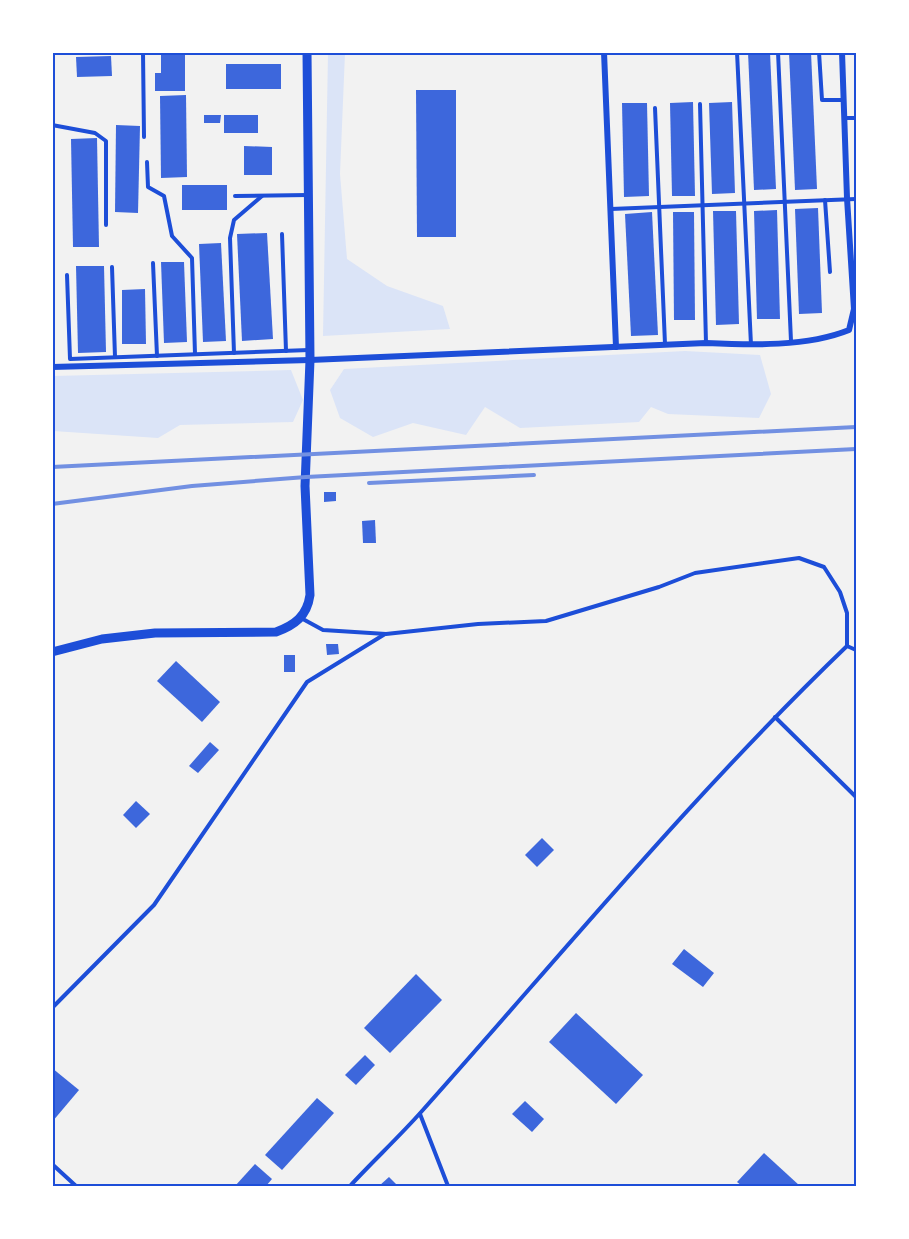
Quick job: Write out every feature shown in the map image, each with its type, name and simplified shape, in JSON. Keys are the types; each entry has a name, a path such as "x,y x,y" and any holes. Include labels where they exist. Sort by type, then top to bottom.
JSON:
{"street":[{"path":"52,652 102,639 155,633 276,632 288,628 301,618 308,608 310,595 305,486 310,355 307,52"},
{"path":"604,52 616,347"},
{"path":"52,367 310,355 706,343 751,345 834,336 849,330 854,309 847,198 842,52"}],"lane":[{"path":"142,52 144,136"},
{"path":"737,52 751,345"},
{"path":"778,52 791,341"},
{"path":"819,52 822,100 844,100"},
{"path":"700,104 706,343"},
{"path":"655,108 665,345"},
{"path":"845,118 856,118"},
{"path":"52,125 95,133 106,141 106,225"},
{"path":"147,162 148,187 164,196 172,236 192,258 195,354"},
{"path":"235,196 308,195"},
{"path":"234,353 230,238 234,220 262,196"},
{"path":"611,209 856,199"},
{"path":"825,200 830,272"},
{"path":"282,234 286,351"},
{"path":"153,263 156,356"},
{"path":"112,267 115,357"},
{"path":"67,275 70,359 286,351 310,355"},
{"path":"301,618 324,630 386,634 478,624 546,621 659,587 695,573 799,558 824,567 840,592 847,613 847,645 775,717 570,942 420,1114 350,1186"},
{"path":"52,1008 154,905 307,682 386,634"},
{"path":"847,645 856,650"},
{"path":"775,717 856,797"},
{"path":"420,1114 447,1186"},
{"path":"52,1164 76,1186"}],"shaded area":[{"path":"328,53 345,53 340,174 347,259 387,286 443,306 450,329 323,336"},
{"path":"685,351 760,355 771,394 759,418 668,414 651,407 639,422 520,428 485,407 466,435 413,423 373,437 340,418 330,390 344,369"},
{"path":"291,370 303,400 293,422 180,425 158,438 53,431 53,376"}],"building":[{"path":"161,52 185,52 185,91 155,91 155,73 161,73"},
{"path":"748,52 770,52 776,189 754,190"},
{"path":"789,52 811,52 817,189 795,190"},
{"path":"111,56 112,76 77,77 76,57"},
{"path":"226,64 281,64 281,89 226,89"},
{"path":"416,90 456,90 456,237 417,237"},
{"path":"186,95 187,177 161,178 160,96"},
{"path":"693,102 695,196 672,196 670,103"},
{"path":"732,102 735,193 712,194 709,103"},
{"path":"622,103 647,103 649,196 624,197"},
{"path":"204,115 221,115 220,123 204,123"},
{"path":"224,115 258,115 258,133 224,133"},
{"path":"116,125 140,126 138,213 115,212"},
{"path":"97,138 99,247 73,247 71,139"},
{"path":"244,146 272,147 272,175 244,175"},
{"path":"182,185 227,185 227,210 182,210"},
{"path":"818,208 822,313 799,314 795,209"},
{"path":"777,210 780,319 757,319 754,211"},
{"path":"713,211 736,211 739,324 716,325"},
{"path":"652,212 658,335 631,336 625,214"},
{"path":"673,212 694,212 695,320 674,320"},
{"path":"267,233 273,339 242,341 237,234"},
{"path":"221,243 226,341 203,342 199,244"},
{"path":"161,262 184,262 187,342 164,343"},
{"path":"76,266 104,266 106,352 78,353"},
{"path":"145,289 146,344 122,344 122,290"},
{"path":"324,492 336,492 336,501 324,502"},
{"path":"375,520 376,543 363,543 362,521"},
{"path":"326,644 338,644 339,654 327,655"},
{"path":"284,655 295,655 295,672 284,672"},
{"path":"176,661 220,702 202,722 157,681"},
{"path":"210,742 219,750 198,773 189,766"},
{"path":"136,801 150,814 136,828 123,815"},
{"path":"542,838 554,850 537,867 525,855"},
{"path":"684,949 714,973 703,987 672,964"},
{"path":"416,974 442,1000 390,1053 364,1028"},
{"path":"576,1013 643,1075 616,1104 549,1042"},
{"path":"365,1055 375,1065 356,1085 345,1075"},
{"path":"52,1068 79,1090 52,1122"},
{"path":"317,1098 334,1113 282,1170 265,1155"},
{"path":"525,1101 544,1119 532,1132 512,1114"},
{"path":"764,1153 800,1186 742,1186 737,1182"},
{"path":"255,1164 272,1179 266,1186 235,1186"},
{"path":"389,1177 398,1186 379,1186"}],"railway":[{"path":"52,467 856,427"},
{"path":"52,504 192,486 306,477 856,449"},
{"path":"369,483 534,475"}]}
